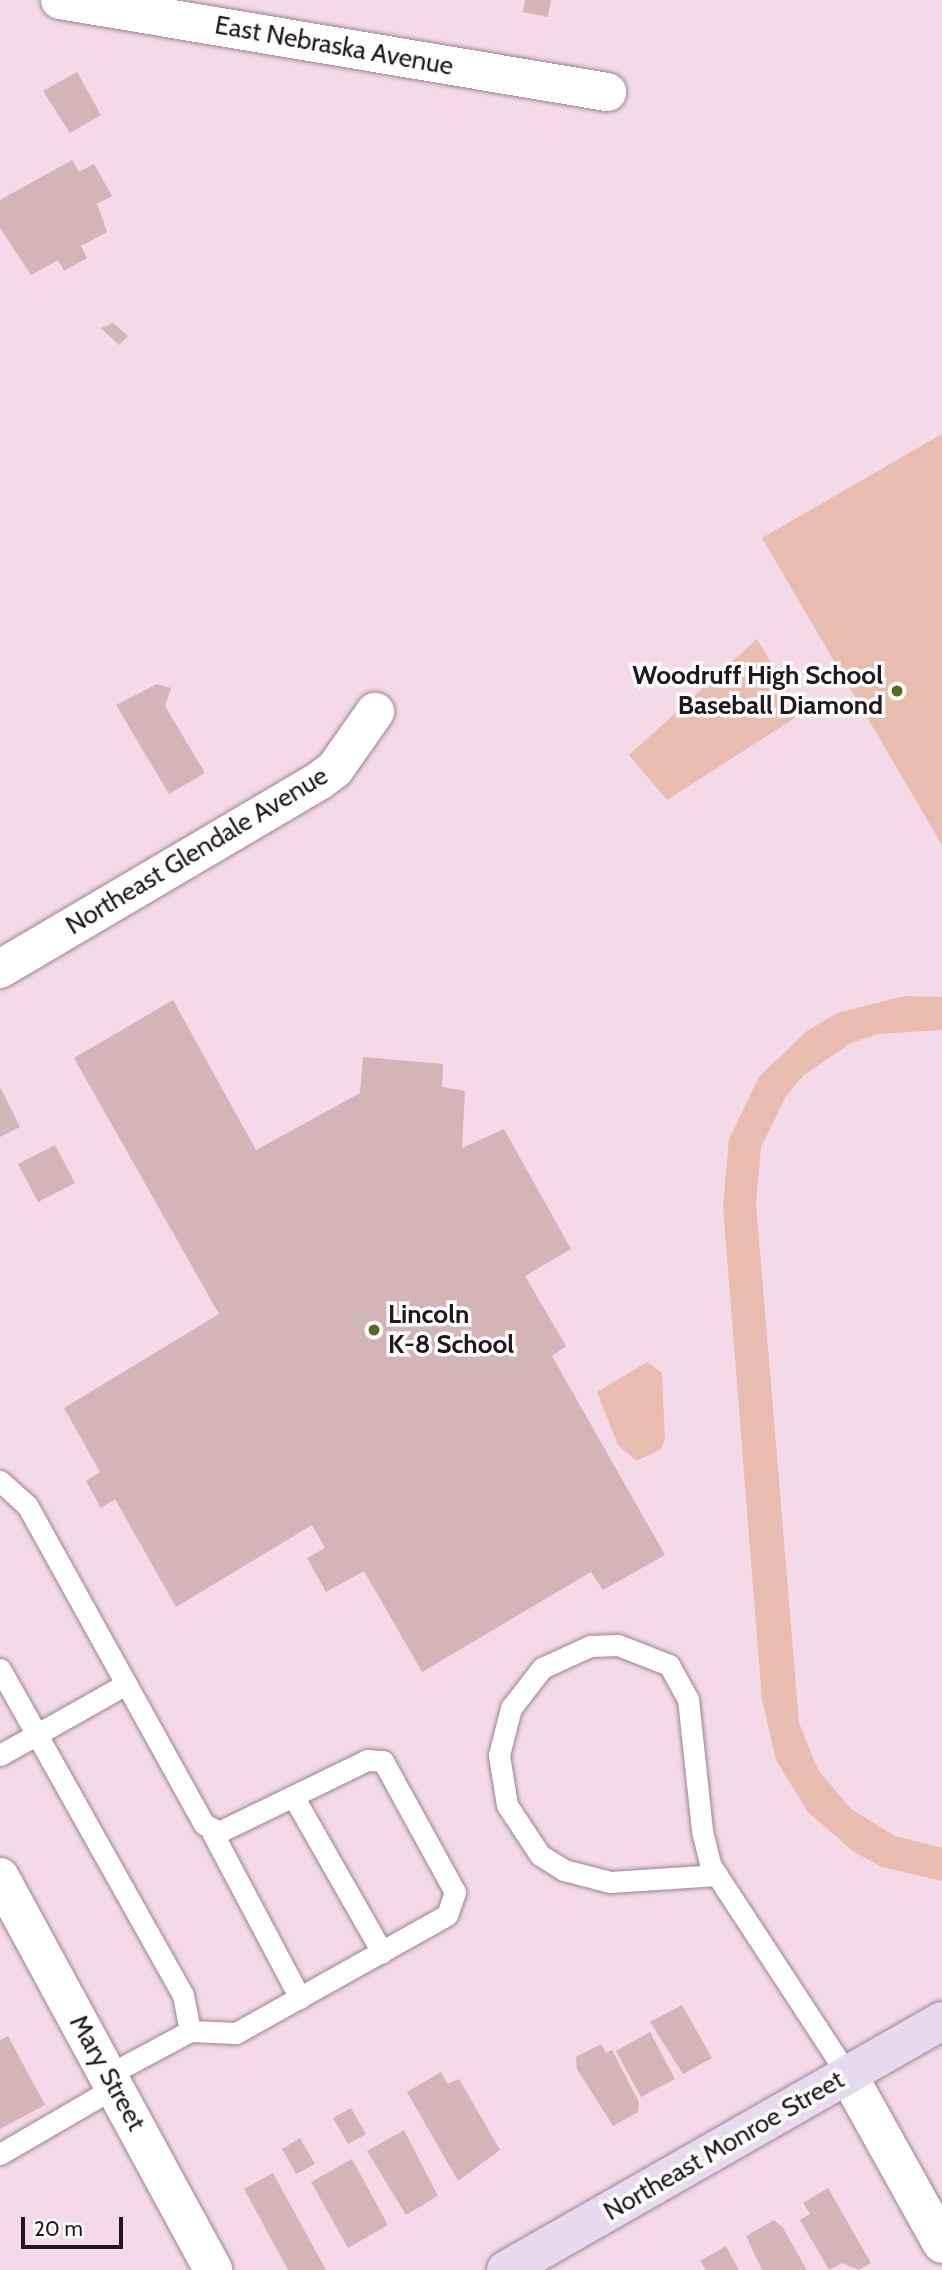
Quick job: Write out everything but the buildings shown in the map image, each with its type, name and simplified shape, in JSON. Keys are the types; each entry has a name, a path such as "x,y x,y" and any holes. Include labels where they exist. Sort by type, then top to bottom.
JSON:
{"street":[{"name":"East Nebraska Avenue","path":"60,0 607,92"},
{"name":"Northeast Glendale Avenue","path":"0,969 319,781 335,769 374,712"},
{"name":"Mary Street","path":"0,1877 213,2270"},
{"name":"Northeast Monroe Street","path":"506,2270 942,2021"},
{"path":"848,2075 942,2244"}],"lane":[{"path":"0,1482 27,1506 212,1832 299,1998"},
{"path":"717,1875 611,1882 564,1870 540,1854 507,1805 499,1755 511,1709 542,1668 590,1646 618,1645 669,1665 688,1699 702,1831 717,1875 848,2075"},
{"path":"0,1669 183,1995 190,2031"},
{"path":"0,1755 126,1684"},
{"path":"0,2154 190,2031 236,2033 382,1952 453,1908 456,1892 445,1866 383,1761 367,1760 212,1832"},
{"path":"293,1796 382,1952"}],"shaded area":[{"name":"Woodruff High School Baseball Diamond","path":"942,434 942,845 762,538"},
{"path":"757,639 801,714 667,800 629,755"},
{"path":"904,996 942,997 942,1030 878,1034 851,1043 804,1075 786,1096 761,1147 756,1203 799,1723 818,1770 851,1809 895,1836 942,1848 942,1881 882,1867 854,1852 808,1812 776,1760 762,1700 723,1206 729,1139 759,1077 808,1030 838,1013"},
{"path":"647,1362 662,1373 665,1439 661,1449 637,1461 618,1445 597,1392"}],"place":[{"name":"Woodruff High School Baseball Diamond","path":"897,691"},
{"name":"Lincoln K-8 School","path":"374,1330"}]}
